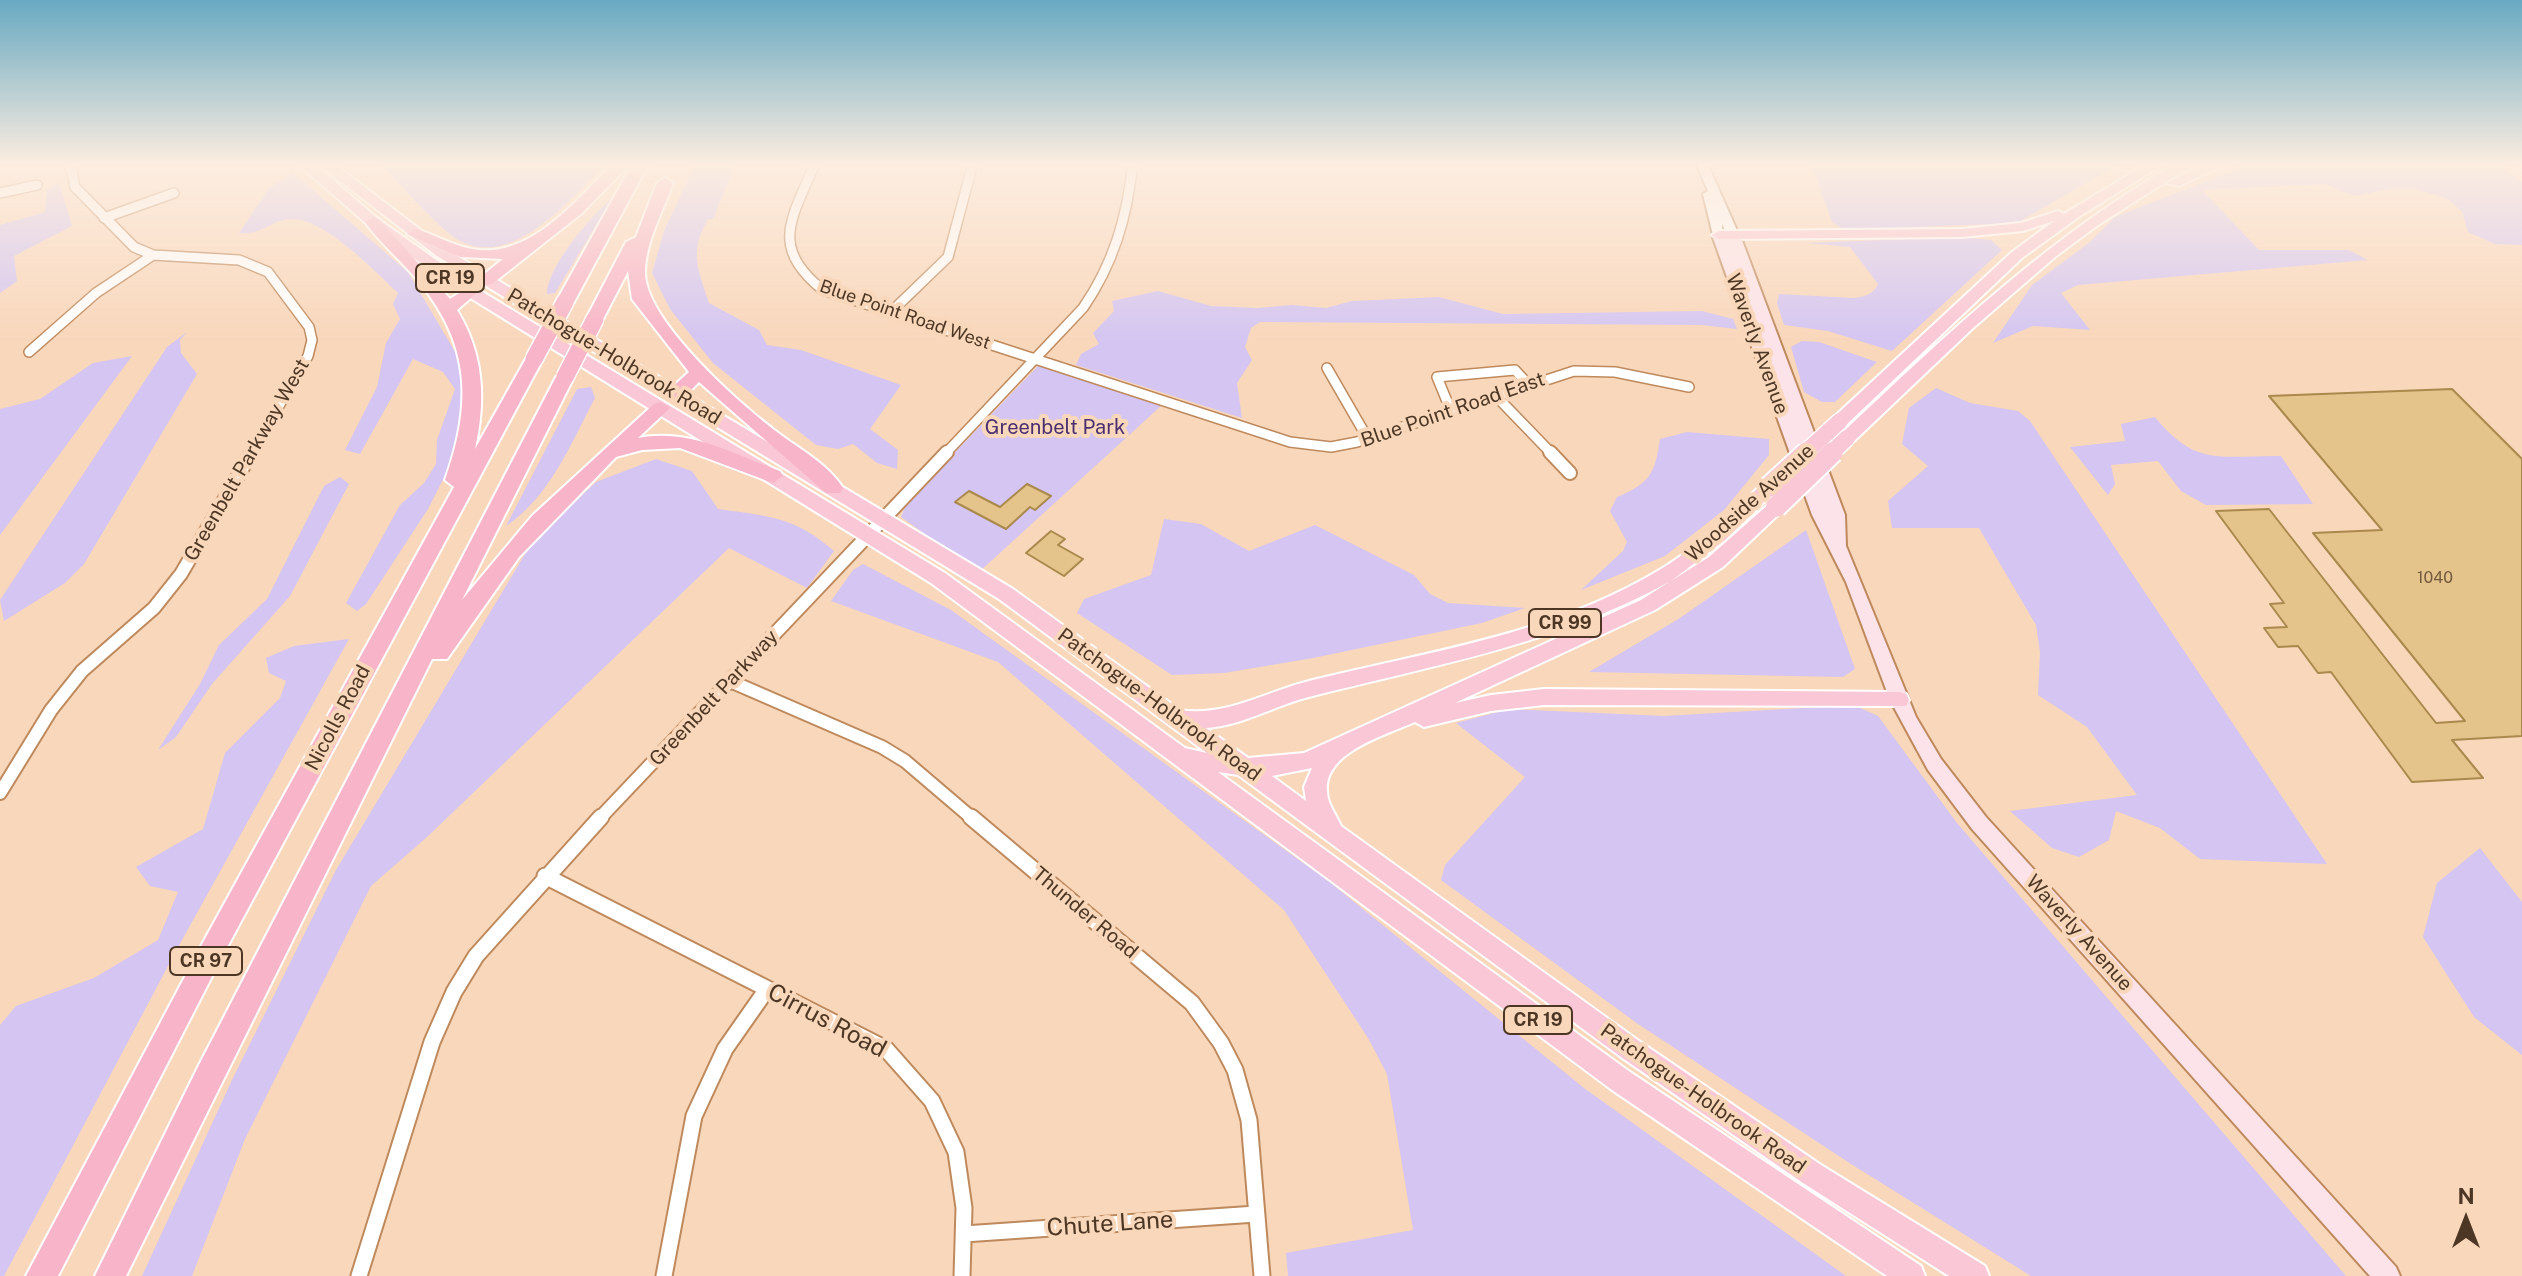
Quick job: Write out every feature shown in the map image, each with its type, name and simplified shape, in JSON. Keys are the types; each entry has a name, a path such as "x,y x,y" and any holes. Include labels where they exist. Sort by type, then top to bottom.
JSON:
{"highway":[{"path":"373,223 390,245 423,276 447,310 472,366 473,421 458,471 418,571"},
{"path":"486,280 560,223"},
{"name":"Nicolls Road","path":"41,1276 166,1036 608,223"},
{"name":"CR 97","path":"110,1276 645,223"},
{"path":"651,223 637,262 637,290 647,309 746,417 814,467 833,488"},
{"path":"415,234 458,253 482,257 507,253 539,239"},
{"path":"447,310 470,291"},
{"path":"331,837 380,764 422,681 480,589 545,511 701,370"},
{"path":"608,454 644,442 683,440 773,476"}],"main road":[{"name":"Patchogue-Holbrook Road","path":"374,223 470,291 833,488 1006,594 1655,1067 1812,1174 1975,1276"},
{"name":"Patchogue-Holbrook Road","path":"400,223 668,401 773,476 989,614 1621,1081 1911,1276"},
{"path":"1726,235 1852,236 2007,230 2040,223"},
{"name":"Woodside Avenue","path":"1246,769 1288,767 1333,751 1648,605 1716,562 1773,497 1844,430 1998,271 2074,223"},
{"name":"Woodside Avenue","path":"1905,368 1925,365 2016,278 2081,223"},
{"name":"Waverly Avenue","path":"1726,235 1837,515 1841,546 1899,700 1927,755 1957,797 2387,1276"},
{"path":"470,291 486,280"},
{"name":"Woodside Avenue","path":"1174,717 1204,722 1224,719 1281,696 1513,638 1587,615 1628,597 1695,555 1773,497"},
{"path":"1366,735 1466,708 1544,697 1899,700"},
{"path":"1333,751 1314,789 1314,798 1337,835"},
{"name":"CR 99","path":"1174,752 1246,769"}],"street":[{"name":"Greenbelt Parkway West","path":"0,793 51,710 82,671 154,608 181,574 308,356 312,340 309,327 268,272 239,260 153,255 123,239 108,223"},
{"name":"Blue Point Road West","path":"793,223 787,239 787,253 793,267 823,290 1036,358"},
{"path":"891,312 948,257 957,223"},
{"name":"Greenbelt Parkway","path":"359,1276 432,1042 454,992 476,956 545,876 1083,308 1114,260 1126,223"},
{"name":"Waverly Avenue","path":"1722,223 1726,235"},
{"path":"29,352 96,293 153,255"},
{"name":"Blue Point Road East","path":"1036,358 1290,442 1331,447 1368,439 1574,371 1595,369 1689,387"},
{"path":"1327,368 1368,439"},
{"path":"1451,411 1437,377 1515,370 1528,384"},
{"path":"1496,396 1570,473"},
{"name":"Thunder Road","path":"730,681 882,747 905,761 1192,1003 1218,1037 1234,1068 1244,1098 1256,1167 1256,1214 1262,1276"},
{"name":"Cirrus Road","path":"545,876 886,1049 921,1085 946,1122 958,1157 965,1194 962,1276"},
{"path":"664,1276 694,1116 725,1049 767,989"},
{"name":"Chute Lane","path":"964,1234 1256,1214"}],"green space":[{"path":"71,223 72,226 14,256 17,281 0,293 0,225"},
{"path":"246,223 276,223 255,232 239,233"},
{"path":"308,223 351,223 408,272 461,362 463,416 451,464 428,509 366,604 357,611 346,603 400,505 424,483 436,464 437,440 455,389 443,372 413,359 360,454 345,450 377,387 386,343 400,319 393,304 398,293 348,247"},
{"path":"437,223 544,223 521,238 501,245 481,247 452,236"},
{"path":"588,223 598,223 555,293 547,294 555,269"},
{"path":"668,223 706,223 699,241 697,261 709,303 759,330 767,345 801,350 901,385 870,429 898,450 897,469 877,463 853,444 838,449 816,445 713,363 670,309 652,273"},
{"path":"1833,223 2018,223 2017,223 1845,230"},
{"path":"2109,223 2233,223 2259,250 2349,250 2368,260 2078,285 2061,293 2090,330 2033,326 1993,343 2032,285 2090,242"},
{"path":"2465,223 2522,223 2522,245 2495,244 2468,232"},
{"path":"1960,237 1991,240 2002,250 1892,351 1828,331 1784,325 1777,303 1779,294 1854,298 1868,294 1878,284 1850,247 1806,243"},
{"path":"1158,291 1211,306 1257,308 1292,305 1326,308 1352,301 1439,297 1503,314 1702,311 1733,319 1737,329 1701,325 1260,322 1251,328 1245,347 1252,360 1237,383 1242,418 1076,365 1081,354 1099,344 1093,333 1114,311 1112,301"},
{"path":"187,332 180,340 181,353 197,374 84,564 65,583 4,621 0,600 167,347"},
{"path":"1802,341 1819,342 1877,362 1835,402 1822,402 1804,392 1791,347"},
{"path":"132,356 0,535 0,409 40,399 93,363"},
{"name":"Greenbelt Park","path":"1040,364 1161,406 979,572 901,517 907,502"},
{"path":"591,387 595,398 558,468 535,500 506,526 577,389"},
{"path":"1936,388 1970,403 2018,411 2030,421 2327,864 2200,859 2160,828 2116,811 2109,840 2079,857 2052,848 2010,811 2137,795 2087,727 2038,695 2040,652 2036,625 1979,528 1892,528 1888,501 1928,466 1902,444 1909,408"},
{"path":"2155,417 2170,433 2197,451 2226,457 2281,456 2313,504 2206,505 2181,491 2158,461 2111,465 2115,484 2108,495 2070,447 2125,441 2121,424"},
{"path":"1687,432 1769,439 1769,455 1724,510 1665,556 1581,590 1623,551 1627,542 1610,511 1617,497 1637,487 1649,476 1656,461 1660,439"},
{"path":"656,459 692,471 718,509 767,516 794,525 834,551 807,588 729,548 427,837 371,886 245,1139 192,1276 142,1276 232,1080 336,870 531,544 596,482"},
{"path":"340,477 349,484 290,596 212,684 176,737 158,750 200,684 219,645 267,599 324,486"},
{"path":"1164,519 1201,524 1249,551 1315,525 1414,575 1430,594 1448,603 1525,608 1482,623 1313,658 1224,673 1172,675 1077,613 1084,599 1151,575"},
{"path":"1806,530 1855,669 1843,677 1589,672 1680,618"},
{"path":"863,564 951,610 1327,880 1584,1088 1846,1276 1288,1276 1286,1253 1413,1230 1387,1074 1368,1038 1284,910 998,662 831,601 853,570"},
{"path":"349,639 177,949 4,1276 0,1276 0,1025 16,1006 94,978 158,940 178,892 150,886 136,867 203,829 225,753 280,698 286,681 269,673 266,658 294,646"},
{"path":"1854,705 1878,716 1957,823 2346,1276 2031,1276 1851,1164 1638,1024 1441,880 1445,865 1525,777 1456,723 1509,709 1664,716"},
{"path":"2480,848 2522,902 2522,1055 2474,1017 2423,937 2437,883"}],"building":[{"path":"2452,389 2522,459 2522,736 2452,740 2483,778 2412,782 2331,672 2318,673 2298,646 2278,647 2264,628 2287,627 2270,604 2284,603 2216,511 2269,509 2436,723 2465,721 2313,533 2382,530 2269,396"},
{"path":"1027,484 1051,496 1035,510 1030,507 1006,529 955,502 969,491 1000,507"},
{"path":"1051,531 1065,539 1058,545 1083,559 1064,576 1026,553"}]}
